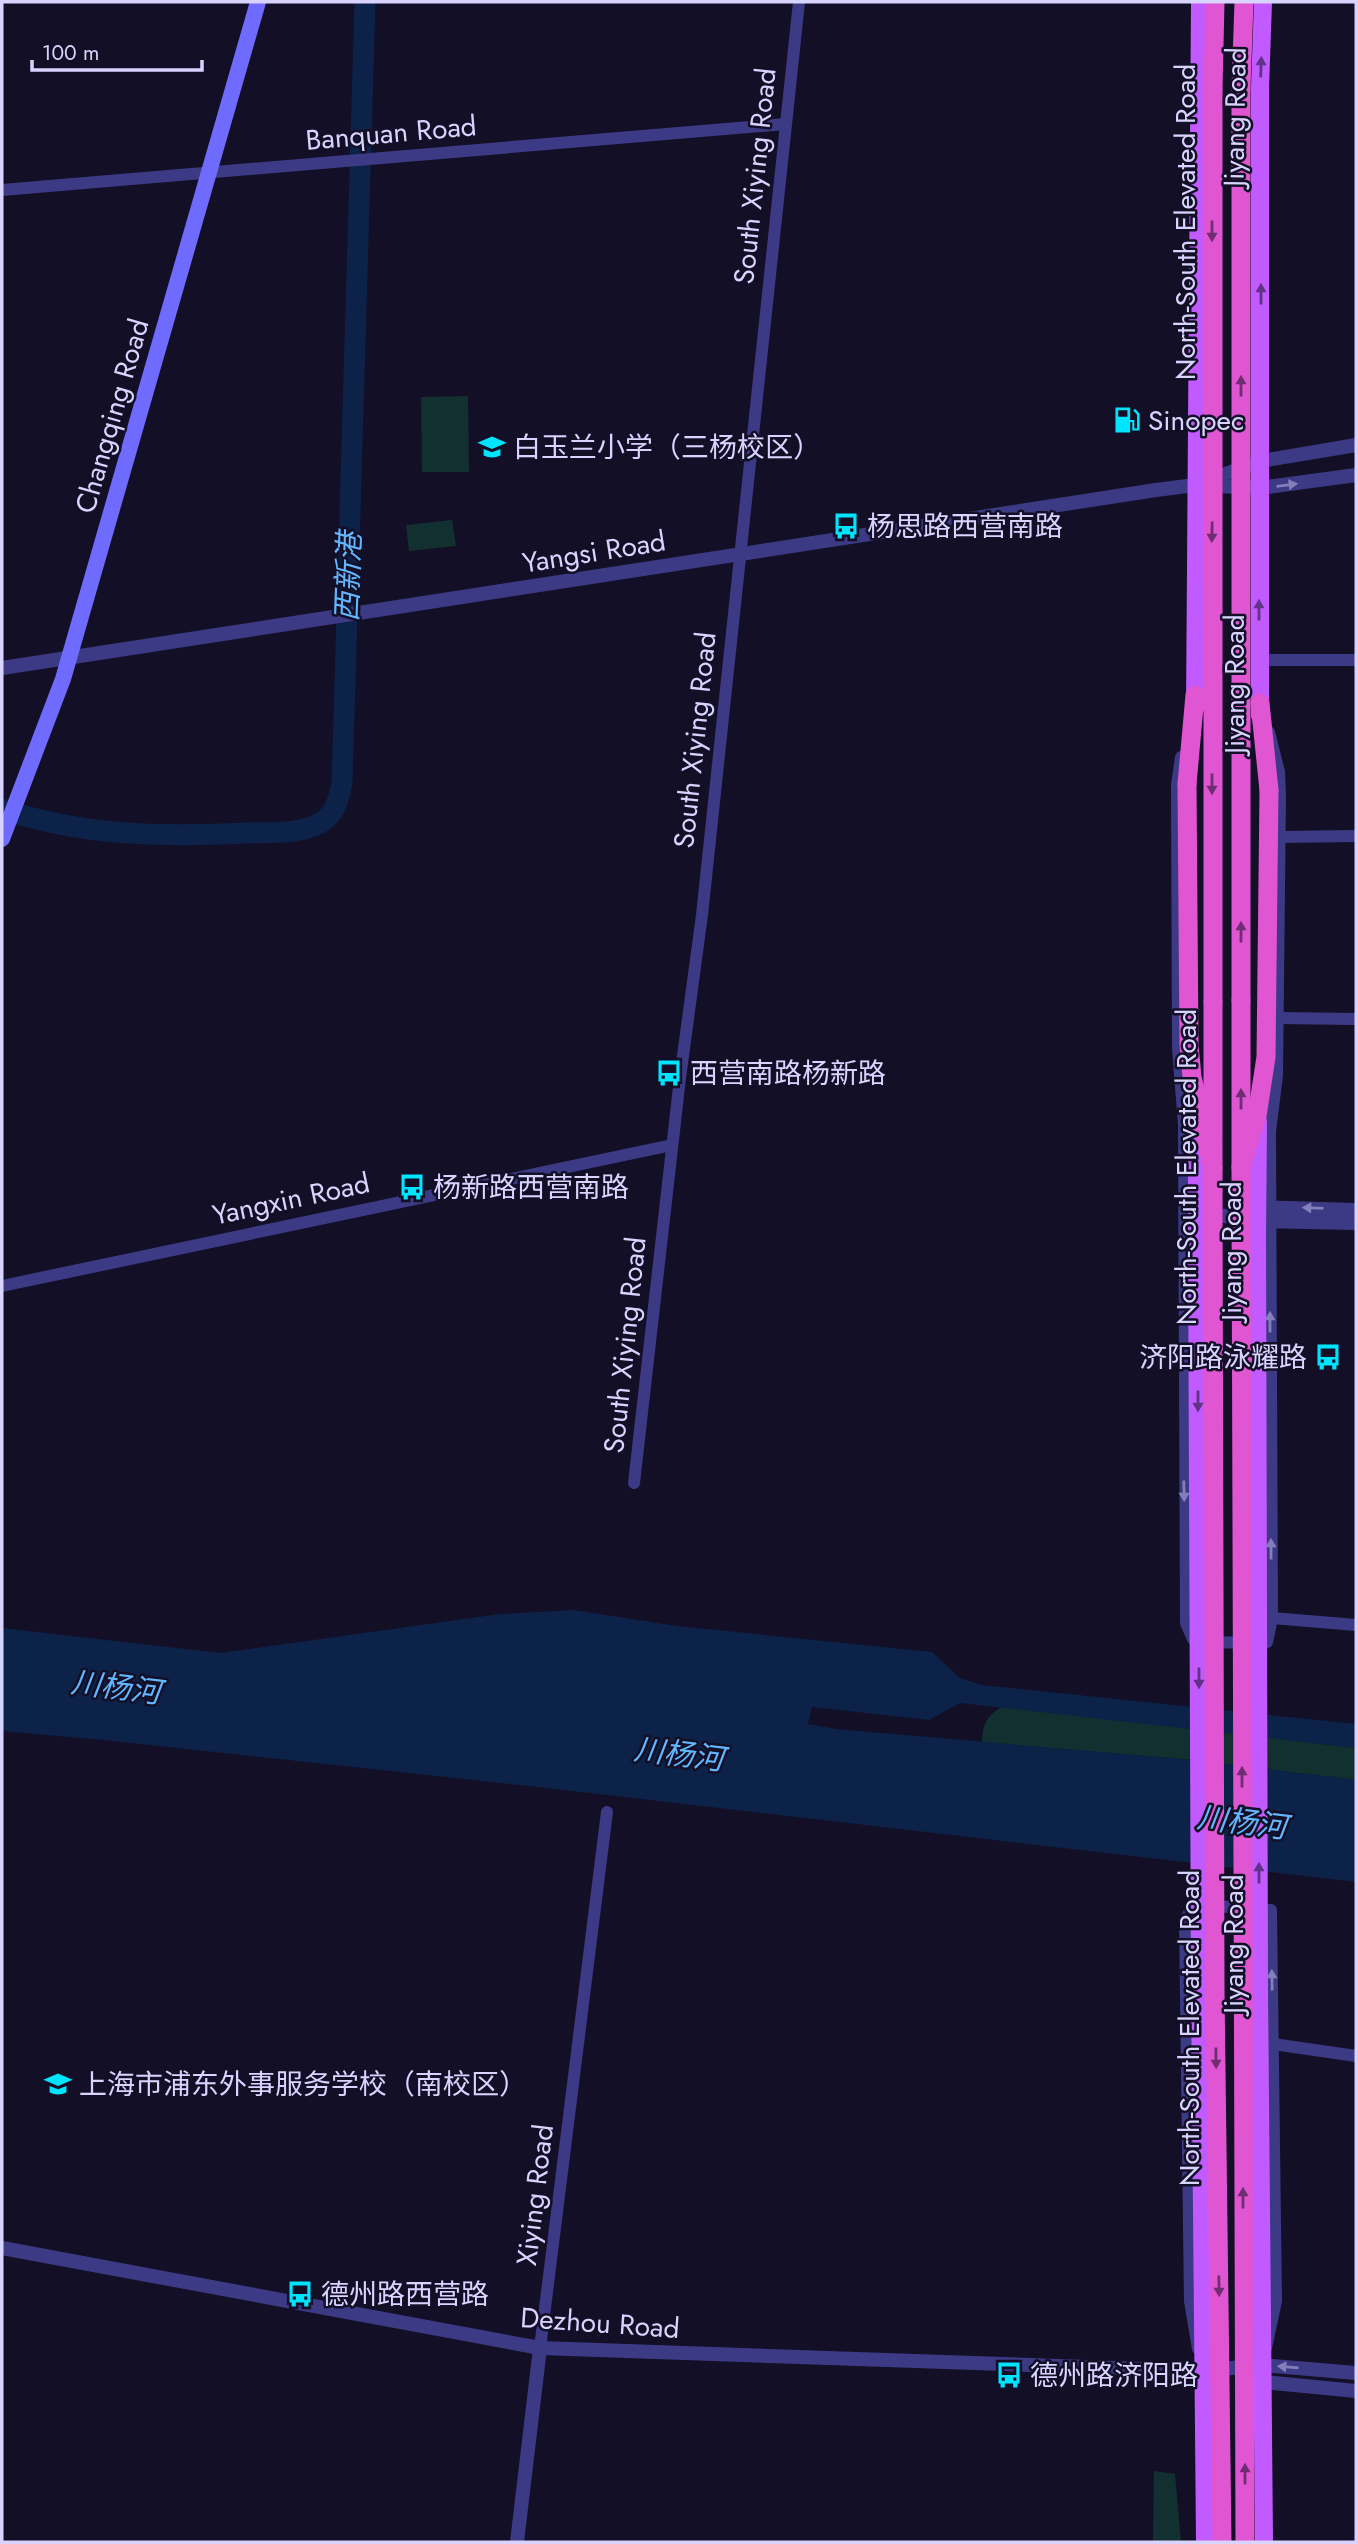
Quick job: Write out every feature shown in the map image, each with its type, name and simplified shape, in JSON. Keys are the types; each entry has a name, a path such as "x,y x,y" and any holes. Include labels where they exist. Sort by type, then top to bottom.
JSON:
{"highway":[{"name":"North-South Elevated Road","path":"1215,2 1212,198 1217,2541"},
{"name":"North-South Elevated Road","path":"1244,2 1241,1167 1250,2541"},
{"path":"1195,695 1187,784 1189,1045 1192,1077 1213,1168"},
{"path":"1241,1167 1257,1116 1266,1057 1269,790 1260,702"}],"main road":[{"name":"Changqing Road","path":"2,839 70,657 258,2"},
{"name":"Jiyang Road","path":"1200,2 1195,695 1202,2286 1203,2371 1217,2541"},
{"name":"Jiyang Road","path":"1250,2541 1262,2374 1259,660 1260,88 1264,2"}],"street":[{"name":"South Xiying Road","path":"634,1483 672,1145 702,915 799,2"},
{"name":"Banquan Road","path":"2,190 785,124"},
{"path":"1195,485 1261,461 1356,446"},
{"path":"1195,485 1260,488 1356,475"},
{"name":"Yangsi Road","path":"2,668 1195,485"},
{"path":"1259,660 1356,660"},
{"path":"1195,695 1177,785 1178,1049 1184,1124 1186,1623 1193,1639 1200,1642 1267,1642 1272,1618 1262,1218 1276,1075 1279,772 1260,702"},
{"path":"1279,837 1356,836"},
{"path":"1277,1018 1356,1019"},
{"name":"Yangxin Road","path":"2,1286 672,1145"},
{"path":"1262,1218 1356,1210"},
{"path":"1198,1212 1356,1223"},
{"path":"1272,1618 1356,1625"},
{"name":"Xiying Road","path":"517,2542 607,1812"},
{"path":"1203,2371 1190,2301 1185,1921 1191,1909 1203,1905 1271,1910 1276,2301 1262,2374"},
{"path":"1273,2044 1356,2056"},
{"name":"Dezhou Road","path":"2,2248 540,2348 1262,2374 1356,2373"},
{"name":"Dezhou Road","path":"1262,2374 1356,2391"}],"green space":[{"path":"468,396 469,472 422,472 421,397"},
{"path":"452,520 456,546 409,551 406,525"},
{"path":"1004,1706 1356,1748 1356,1780 1193,1760 982,1742 987,1720"},
{"path":"1154,2471 1175,2474 1181,2542 1153,2542"}],"water":[{"name":"川杨河","path":"574,1610 677,1626 932,1652 960,1678 982,1685 1356,1724 1356,1748 960,1703 929,1720 812,1707 808,1724 836,1729 1193,1760 1356,1780 1356,1882 538,1787 2,1731 2,1628 220,1653 500,1614"}],"waterway":[{"name":"西新港","path":"2,809 92,830 183,835 293,831 320,823 329,816 335,806 342,783 365,2"}],"place":[{"name":"Sinopec","path":"1127,420"},
{"name":"白玉兰小学（三杨校区）","path":"492,447"},
{"name":"杨思路西营南路","path":"846,526"},
{"name":"西营南路杨新路","path":"669,1073"},
{"name":"杨新路西营南路","path":"412,1187"},
{"name":"济阳路泳耀路","path":"1328,1357"},
{"name":"上海市浦东外事服务学校（南校区）","path":"58,2084"},
{"name":"德州路西营路","path":"300,2294"},
{"name":"德州路济阳路","path":"1009,2375"}]}
